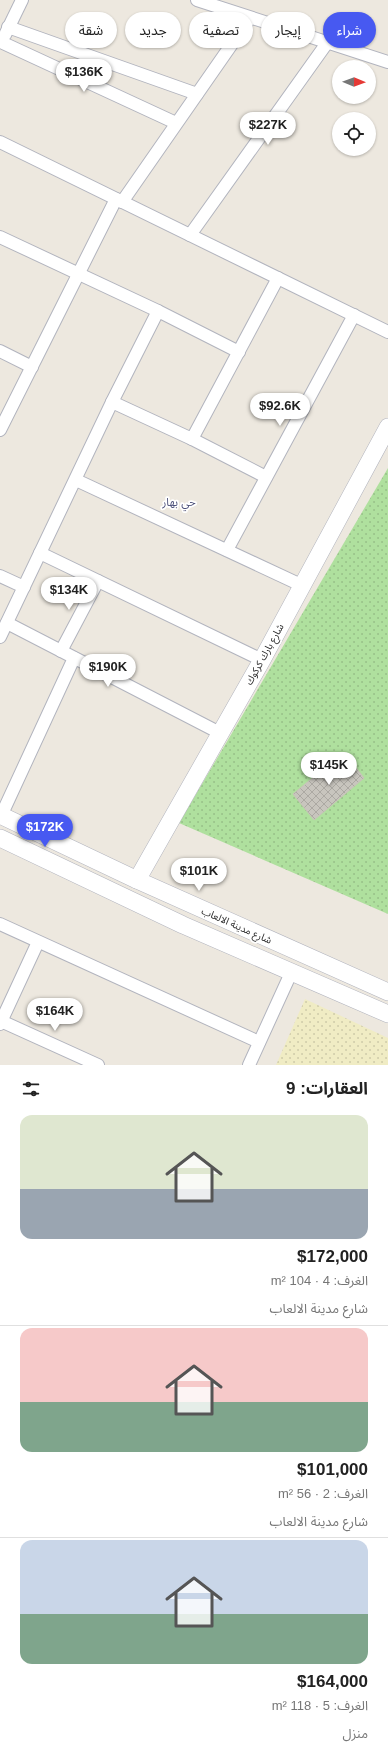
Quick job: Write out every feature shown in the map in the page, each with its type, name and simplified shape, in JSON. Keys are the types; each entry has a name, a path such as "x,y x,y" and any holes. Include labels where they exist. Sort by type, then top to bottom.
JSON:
{"main road":[{"name":"شارع بارك كركوك","path":"137,880 262,660 301,585 388,427"},
{"name":"شارع مدينة الالعاب","path":"1,815 137,880 385,991"},
{"path":"0,838 183,925 381,1011 385,991"},
{"path":"54,864 62,845"}],"street":[{"path":"22,0 1,43 176,123"},
{"path":"197,0 232,12"},
{"path":"253,19 323,42"},
{"path":"8,27 196,94"},
{"path":"0,430 78,274 119,201 229,48"},
{"path":"190,235 323,48"},
{"path":"343,48 388,62"},
{"path":"0,142 388,332"},
{"path":"0,237 158,311 239,352"},
{"path":"192,439 278,278"},
{"path":"0,637 112,402 158,311"},
{"path":"227,550 354,315"},
{"path":"0,351 32,367"},
{"path":"112,402 192,439 266,477"},
{"path":"76,480 301,585"},
{"path":"40,553 262,660"},
{"path":"0,576 24,587"},
{"path":"61,651 98,581"},
{"path":"7,623 220,733"},
{"path":"1,815 74,658"},
{"path":"0,924 259,1042"},
{"path":"38,942 0,1022 98,1065"},
{"path":"249,1065 291,973"}],"sand":[{"path":"305,999 388,1038 388,1065 276,1065"}],"green space":[{"path":"388,468 388,914 179,823"}],"building":[{"path":"344,752 364,778 314,820 293,794"}],"district":[{"name":"حي بهار","path":"179,502"}]}
